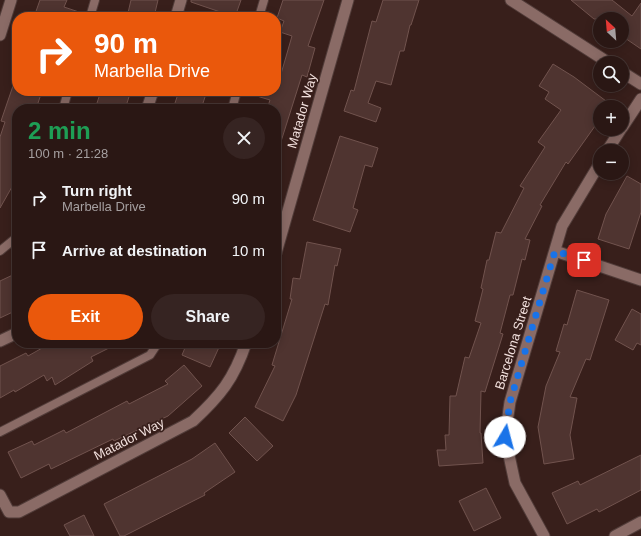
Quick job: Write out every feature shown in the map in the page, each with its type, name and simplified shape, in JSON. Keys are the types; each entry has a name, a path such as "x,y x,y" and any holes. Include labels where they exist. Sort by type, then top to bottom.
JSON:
{"street":[{"path":"0,35 11,0"},
{"path":"177,12 181,0"},
{"name":"Matador Way","path":"281,234 348,0"},
{"path":"511,0 598,56"},
{"path":"629,76 641,84"},
{"path":"629,117 641,99"},
{"name":"Barcelona Street","path":"544,536 515,483 505,437 510,402 562,226 593,175"},
{"path":"555,251 641,280"},
{"path":"0,341 12,335"},
{"name":"Matador Way","path":"0,495 9,512 19,512 193,421 215,401 238,368 244,348"},
{"path":"615,536 641,522"}],"lane":[{"path":"91,12 95,0"},
{"path":"260,12 264,0"},
{"path":"0,251 12,242"},
{"path":"0,432 150,355 155,348"}],"building":[{"path":"40,0 67,0 64,7 79,12 36,12"},
{"path":"131,0 158,0 155,12 128,12"},
{"path":"191,0 241,0 237,12 220,12 191,2"},
{"path":"283,0 324,0 308,46 315,48 307,77 302,75 281,142 281,104 269,104 270,100 257,96 281,96 281,74 292,36 281,32 284,21 281,20 281,12 279,12"},
{"path":"383,0 419,0 410,25 404,51 400,51 391,85 376,81 368,103 381,108 376,122 344,111 351,90 354,91 372,21 376,22"},
{"path":"571,0 612,0 627,12 593,12 593,18"},
{"path":"641,3 641,49 629,41 629,14 632,16"},
{"path":"553,64 574,77 605,100 593,100 593,129 568,164 566,162 540,205 542,206 525,239 530,240 525,260 522,259 513,295 510,295 500,333 503,334 485,392 481,391 480,433 483,463 439,466 437,450 446,450 445,435 449,435 450,396 456,396 465,357 469,358 481,323 475,321 483,289 481,288 487,260 489,260 496,232 501,233 524,188 520,186 545,147 538,142 561,110 545,99 549,92 539,86"},
{"path":"12,89 12,96 40,96 38,104 12,104 12,187 0,208 0,137 5,122 1,121"},
{"path":"99,96 129,97 127,104 97,104"},
{"path":"177,96 205,96 203,104 175,104"},
{"path":"340,136 378,148 372,167 365,165 353,208 358,210 350,232 313,220"},
{"path":"629,177 641,184 641,212 629,249 598,239 606,214 625,180 629,180"},
{"path":"307,242 341,249 337,266 335,265 328,305 325,304 296,395 283,421 255,407 275,366 272,365 277,348 281,348 281,335 292,299 290,299 293,278 300,279"},
{"path":"12,275 12,312 0,318 0,281"},
{"path":"577,290 609,300 590,360 586,359 570,397 577,398 570,435 574,459 544,464 538,427 546,386 560,352 556,351 564,324 567,325"},
{"path":"632,309 641,314 641,345 637,343 633,350 615,340"},
{"path":"42,348 109,348 91,357 93,361 55,385 52,377 47,381 44,375 15,392 14,390 0,398 0,366 26,353 28,356"},
{"path":"185,348 219,348 210,367 182,355"},
{"path":"184,365 202,386 168,416 114,441 113,439 51,469 49,464 21,478 8,452 32,441 34,445 64,430 66,433 127,401 129,404 168,384 165,381"},
{"path":"245,417 273,446 257,461 229,433"},
{"path":"215,443 235,472 204,493 205,495 124,536 120,536 104,504 192,459"},
{"path":"641,455 641,490 599,512 597,509 567,524 552,493 578,481 580,485"},
{"path":"486,488 501,518 474,531 459,501"},
{"path":"84,515 94,536 70,536 64,525"}],"route":[{"path":"505,437 510,402 555,251 584,260"}]}
